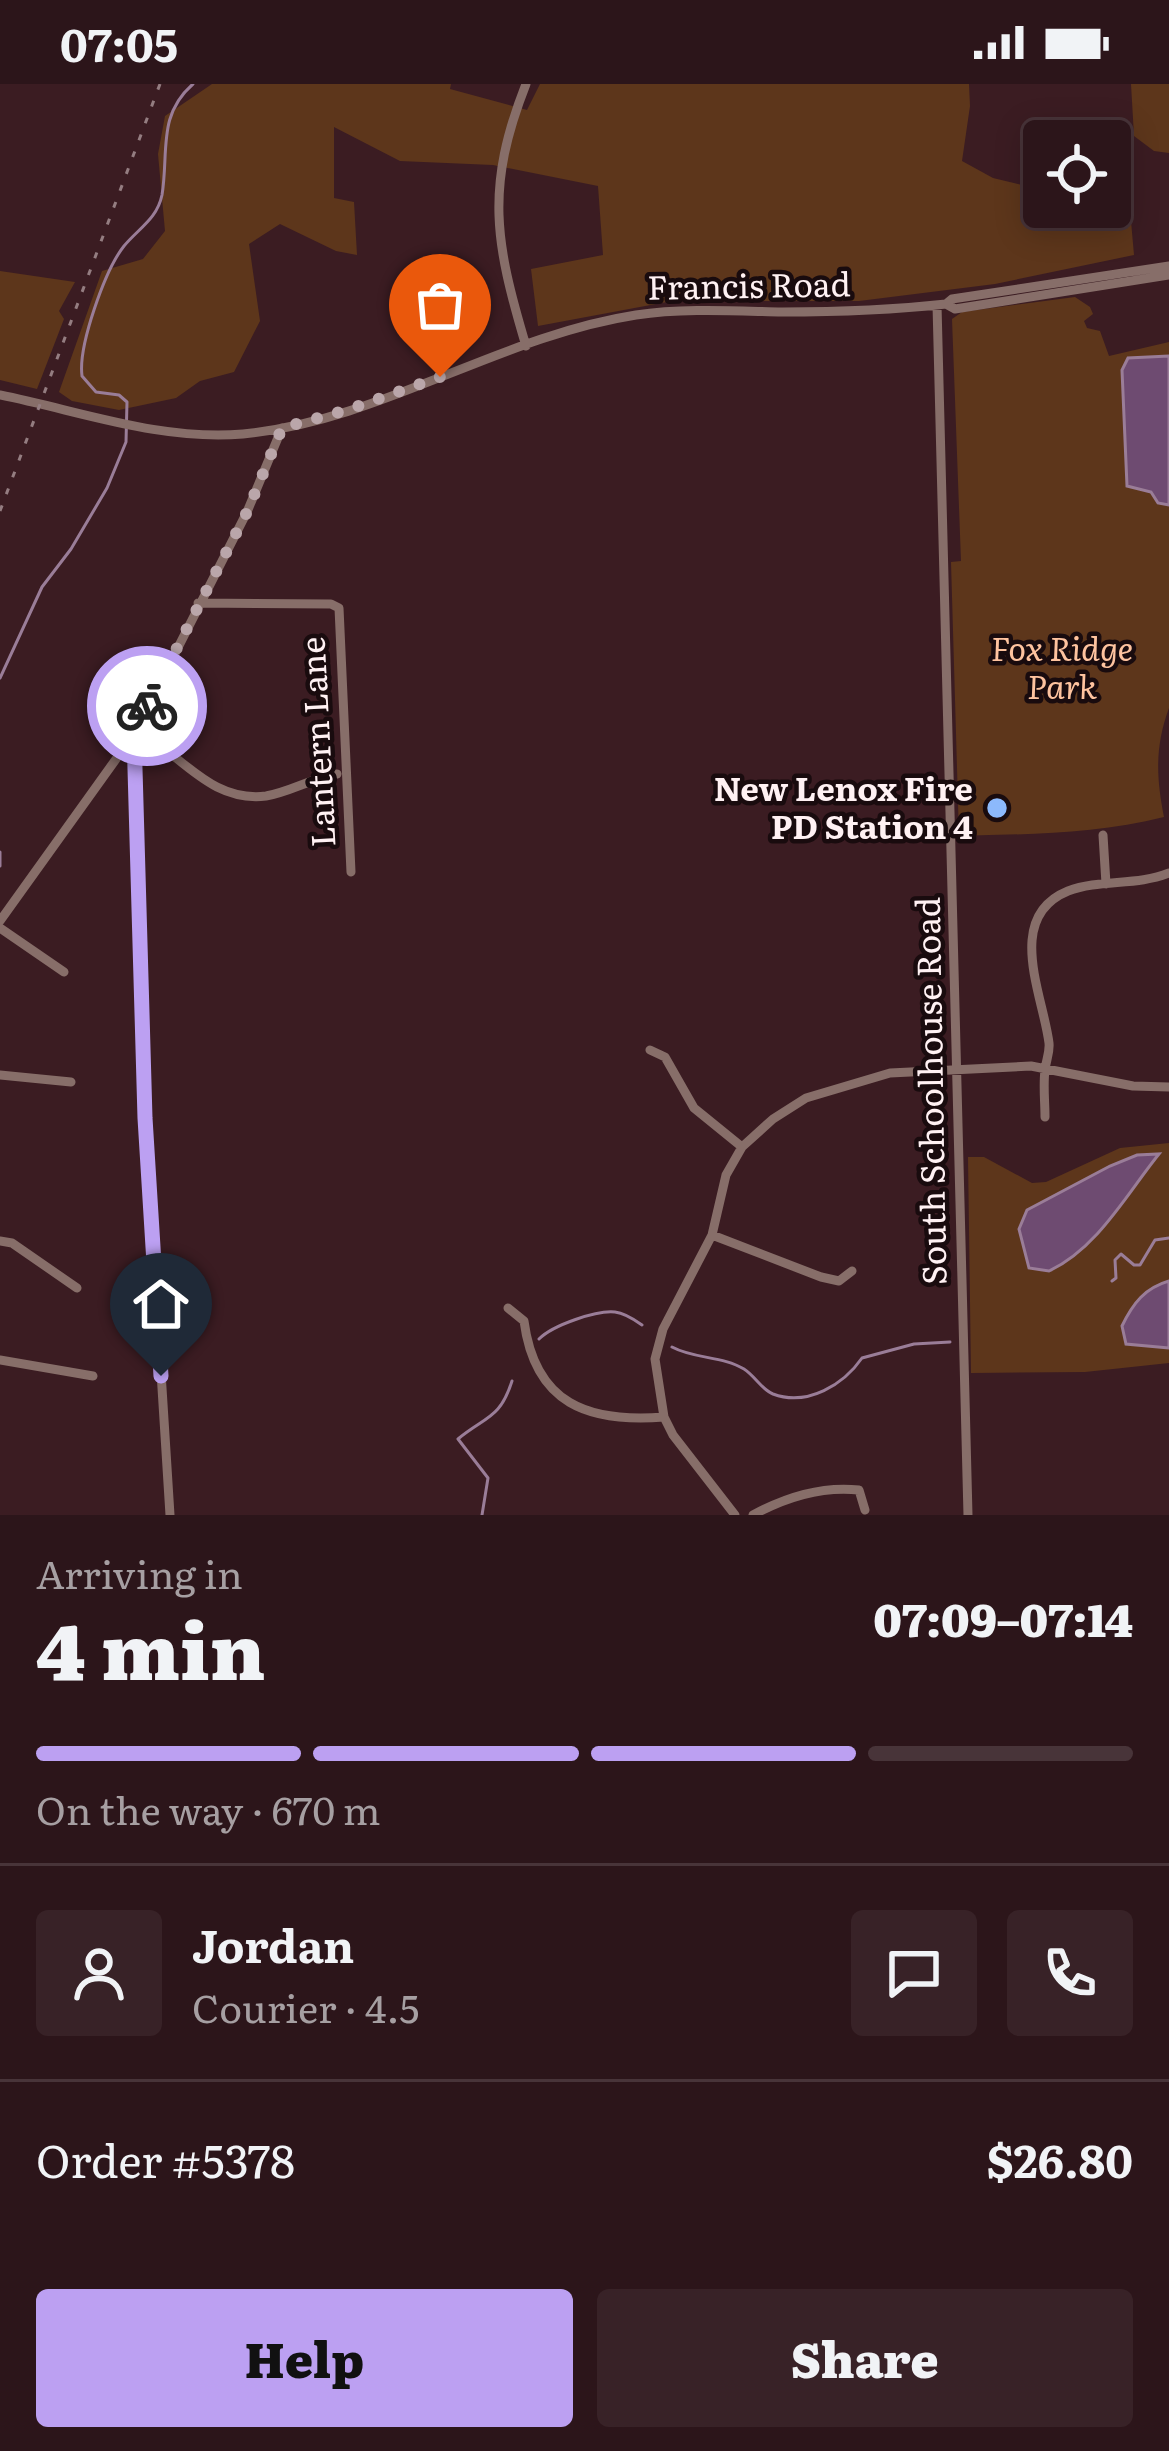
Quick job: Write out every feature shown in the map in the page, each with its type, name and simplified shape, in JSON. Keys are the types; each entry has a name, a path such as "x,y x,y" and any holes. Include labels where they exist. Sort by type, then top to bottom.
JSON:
{"street":[{"path":"526,84 506,134 499,204 500,244 526,346"},
{"name":"Francis Road","path":"0,395 198,435 282,428 606,321 666,312 817,312 942,305 956,309 1169,270"},
{"name":"South Schoolhouse Road","path":"942,305 968,1515"},
{"path":"64,972 0,925 135,732 256,493 282,428"},
{"name":"Lantern Lane","path":"198,603 332,604 338,608 351,872"},
{"path":"135,732 160,742 201,781 243,795 268,796 337,774"},
{"path":"135,732 145,1118 170,1515"},
{"path":"1103,836 1106,884"},
{"path":"1045,1117 1050,1049 1031,948 1034,927 1046,905 1067,892 1154,879 1169,872"},
{"path":"650,1050 665,1057 694,1108 742,1148"},
{"path":"736,1515 685,1454 664,1417 656,1359 663,1329 712,1235 727,1175 742,1148 773,1119 806,1098 890,1072 1045,1069 1133,1086 1169,1087"},
{"path":"0,1075 71,1082"},
{"path":"712,1235 821,1277 839,1281 852,1271"},
{"path":"0,1241 12,1243 77,1288"},
{"path":"508,1308 524,1321 538,1373 564,1399 616,1420 664,1417"},
{"path":"0,1360 93,1376"},
{"path":"754,1515 806,1493 844,1488 859,1490 866,1510"}],"green space":[{"path":"212,84 451,84 450,89 527,110 540,84 969,84 962,161 993,178 1022,185 1023,181 1023,228 1131,228 1131,221 1134,255 995,284 859,301 672,301 538,326 531,269 603,255 598,186 493,165 400,161 334,127 334,198 354,202 357,255 336,251 280,224 249,244 260,321 234,372 200,381 176,398 119,410 72,401 59,392 102,271 143,259 165,231 158,154 165,116"},
{"path":"1131,84 1169,84 1169,153 1154,151 1134,136"},
{"path":"0,271 75,282 59,311 64,319 37,389 0,380"},
{"name":"Fox Ridge Park","path":"1075,297 1090,307 1093,314 1084,321 1087,328 1100,331 1109,356 1169,342 1169,708 1158,762 1164,817 1088,830 959,836 951,562 961,561 952,319 962,312"},
{"path":"1169,1143 1169,1363 1085,1372 971,1373 968,1157 984,1157 1032,1183 1046,1182 1120,1148"}],"shaded area":[{"path":"1169,356 1169,505 1158,503 1151,492 1127,486 1122,370 1128,358"},
{"path":"1159,1154 1082,1248 1049,1271 1029,1268 1019,1229 1027,1210 1110,1166 1137,1155"},
{"path":"1169,1281 1169,1348 1126,1344 1122,1326 1131,1310 1146,1292"}],"waterway":[{"path":"0,678 42,587 107,488 126,442 127,402 119,395 96,392 82,376 84,346 109,272 160,203 169,122 193,84"},
{"path":"0,852 0,866"},
{"path":"1112,1281 1115,1260 1121,1254 1140,1265 1155,1240 1169,1238"},
{"path":"539,1339 564,1324 607,1312 642,1325"},
{"path":"672,1347 736,1365 773,1394 799,1398 824,1391 862,1358 914,1344 950,1342"},
{"path":"482,1515 488,1478 458,1439 497,1410 512,1381"}],"railway":[{"path":"0,511 160,84"}],"way so far":[{"path":"147,706 247,512 282,428 440,377"}],"place":[{"name":"New Lenox Fire PD Station 4","path":"997,808"}],"route":[{"path":"147,706 134,734 145,1118 161,1376"}]}
